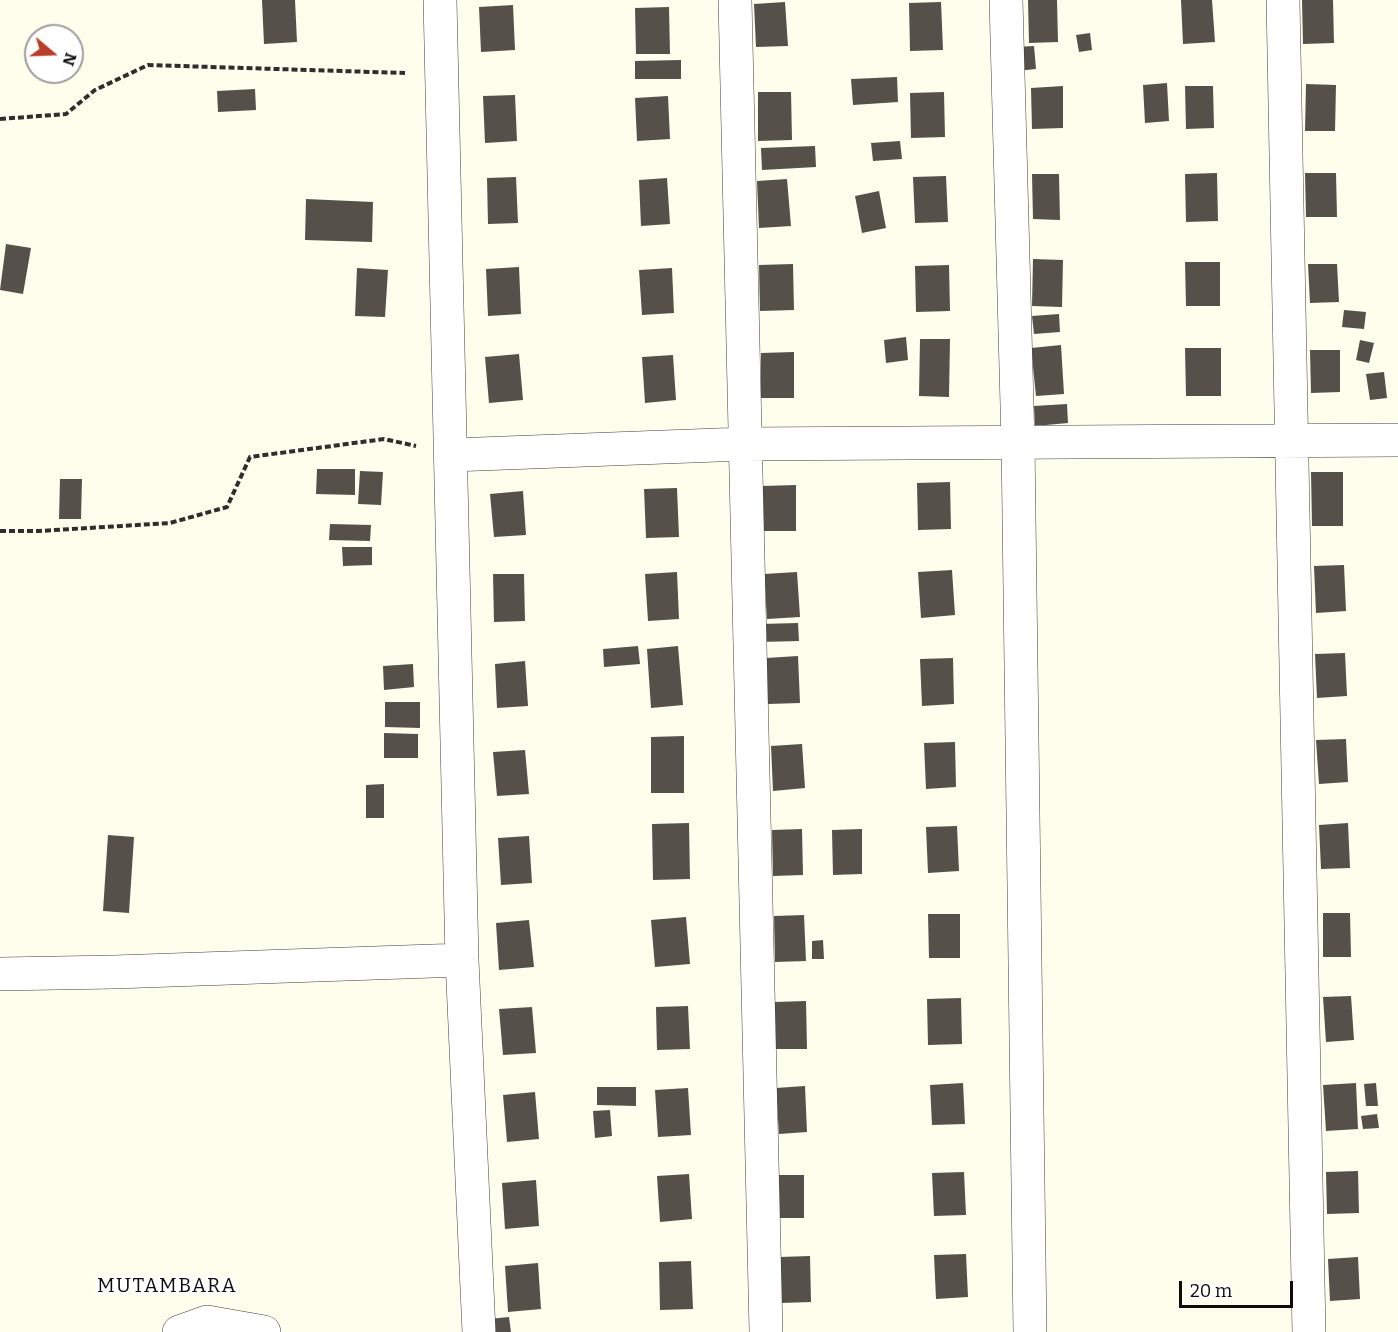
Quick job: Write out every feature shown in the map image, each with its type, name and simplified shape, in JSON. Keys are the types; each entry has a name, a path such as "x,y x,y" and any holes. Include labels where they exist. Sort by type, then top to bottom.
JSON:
{"street":[{"path":"440,0 462,960 479,1332"},
{"path":"735,0 766,1332"},
{"path":"1006,0 1018,442 1030,1332"},
{"path":"1283,0 1309,1332"},
{"path":"452,455 744,444 1398,440"},
{"path":"0,974 462,960"},
{"path":"179,1332 207,1322 264,1332"}],"path":[{"path":"0,119 66,114 95,90 148,65 442,74"},
{"path":"0,531 39,531 170,523 227,507 250,457 384,439 452,455"}],"building":[{"path":"262,0 295,0 297,42 264,44"},
{"path":"1028,0 1057,0 1058,42 1029,43"},
{"path":"1181,0 1212,0 1215,42 1183,44"},
{"path":"1302,0 1333,0 1334,43 1303,44"},
{"path":"785,2 788,46 756,47 754,4"},
{"path":"941,2 943,50 910,51 909,3"},
{"path":"513,5 515,50 481,52 479,7"},
{"path":"669,7 670,54 636,54 635,8"},
{"path":"1090,33 1092,50 1079,52 1076,35"},
{"path":"1034,46 1036,69 1017,71 1015,47"},
{"path":"681,60 681,79 635,79 635,61"},
{"path":"897,77 898,102 853,105 851,79"},
{"path":"1167,83 1169,121 1145,123 1143,85"},
{"path":"1306,84 1336,85 1335,131 1305,131"},
{"path":"1063,86 1063,128 1032,129 1031,88"},
{"path":"1185,86 1213,86 1214,128 1186,129"},
{"path":"255,89 256,110 218,112 217,91"},
{"path":"758,92 791,92 792,140 758,141"},
{"path":"944,92 945,137 911,138 910,93"},
{"path":"515,95 517,141 485,143 483,96"},
{"path":"668,96 670,139 637,141 635,98"},
{"path":"900,141 902,159 873,161 871,143"},
{"path":"815,146 816,167 762,170 761,148"},
{"path":"1217,173 1218,221 1186,222 1185,174"},
{"path":"1305,173 1336,173 1337,217 1306,217"},
{"path":"1032,174 1059,174 1060,220 1033,219"},
{"path":"946,176 948,222 915,223 913,177"},
{"path":"516,177 518,223 488,224 487,178"},
{"path":"667,178 670,224 641,226 639,180"},
{"path":"787,179 791,226 759,228 757,181"},
{"path":"879,191 886,228 862,233 855,196"},
{"path":"306,199 373,202 372,242 305,240"},
{"path":"6,244 31,248 23,294 0,290"},
{"path":"1033,259 1063,260 1062,307 1032,306"},
{"path":"1185,262 1220,262 1220,306 1186,306"},
{"path":"793,264 794,310 760,311 759,265"},
{"path":"1308,264 1337,264 1339,302 1310,303"},
{"path":"949,265 950,311 916,312 915,266"},
{"path":"519,267 521,314 488,316 486,269"},
{"path":"357,268 388,270 385,317 355,316"},
{"path":"672,268 674,313 642,315 639,270"},
{"path":"1344,310 1366,312 1364,329 1342,327"},
{"path":"1059,314 1060,332 1034,334 1032,316"},
{"path":"906,337 908,360 886,363 884,340"},
{"path":"920,339 950,339 949,397 919,396"},
{"path":"1360,340 1374,343 1369,363 1356,360"},
{"path":"1061,345 1064,394 1036,396 1031,348"},
{"path":"1185,348 1221,348 1221,396 1186,396"},
{"path":"1310,350 1340,350 1340,392 1311,393"},
{"path":"794,352 794,398 761,398 761,353"},
{"path":"519,354 523,400 489,403 485,357"},
{"path":"673,355 676,400 645,403 642,357"},
{"path":"1384,372 1387,398 1370,400 1366,374"},
{"path":"1067,404 1068,423 1035,426 1034,406"},
{"path":"317,469 355,469 355,495 316,494"},
{"path":"360,471 383,472 381,505 358,504"},
{"path":"1311,472 1343,472 1343,526 1312,526"},
{"path":"60,479 82,479 81,519 59,519"},
{"path":"950,482 951,529 918,530 917,483"},
{"path":"796,485 796,531 762,531 762,486"},
{"path":"677,488 679,537 646,538 644,489"},
{"path":"523,491 526,535 494,537 490,494"},
{"path":"330,524 371,525 370,541 329,540"},
{"path":"342,547 372,547 372,565 343,566"},
{"path":"1344,565 1346,611 1316,613 1314,566"},
{"path":"952,570 955,615 921,618 918,572"},
{"path":"677,572 679,619 648,621 645,574"},
{"path":"797,572 800,617 767,619 764,574"},
{"path":"493,574 524,574 525,621 494,622"},
{"path":"798,623 799,641 760,642 760,624"},
{"path":"638,646 640,664 604,667 603,649"},
{"path":"678,646 683,705 651,708 647,649"},
{"path":"1345,653 1347,696 1317,698 1315,654"},
{"path":"798,656 800,703 768,704 766,658"},
{"path":"953,658 954,704 922,706 920,659"},
{"path":"525,661 528,706 497,708 495,664"},
{"path":"413,664 414,687 384,690 383,666"},
{"path":"385,702 420,702 420,728 385,727"},
{"path":"384,733 418,734 418,758 384,758"},
{"path":"684,736 684,793 651,793 651,737"},
{"path":"1346,739 1348,782 1319,784 1316,740"},
{"path":"955,742 956,787 926,789 924,743"},
{"path":"802,744 805,788 773,791 771,746"},
{"path":"525,750 529,794 497,796 493,752"},
{"path":"384,784 384,818 366,818 366,785"},
{"path":"689,823 690,879 653,880 652,824"},
{"path":"1348,823 1350,868 1321,869 1319,825"},
{"path":"957,826 959,871 928,873 926,827"},
{"path":"802,829 803,875 773,876 772,830"},
{"path":"862,829 862,874 833,875 832,830"},
{"path":"108,835 134,837 129,913 103,911"},
{"path":"529,836 532,883 501,885 498,838"},
{"path":"1323,913 1350,913 1351,957 1323,957"},
{"path":"928,914 960,914 960,958 929,958"},
{"path":"804,915 806,961 775,962 774,916"},
{"path":"686,917 690,964 655,967 651,920"},
{"path":"529,920 534,967 499,970 496,923"},
{"path":"823,940 824,959 812,959 812,941"},
{"path":"1351,996 1354,1040 1326,1042 1323,997"},
{"path":"961,998 962,1044 928,1045 927,999"},
{"path":"806,1001 807,1049 775,1049 775,1002"},
{"path":"688,1006 690,1049 657,1050 656,1007"},
{"path":"532,1007 536,1053 503,1055 499,1009"},
{"path":"963,1083 965,1124 932,1125 930,1085"},
{"path":"1356,1083 1358,1129 1326,1131 1323,1085"},
{"path":"1376,1083 1378,1106 1366,1106 1364,1084"},
{"path":"805,1086 807,1132 779,1134 776,1088"},
{"path":"597,1087 636,1087 636,1106 597,1105"},
{"path":"688,1088 691,1135 658,1137 655,1090"},
{"path":"535,1092 539,1139 507,1142 503,1095"},
{"path":"610,1110 612,1136 595,1138 593,1111"},
{"path":"1377,1114 1379,1128 1363,1129 1361,1116"},
{"path":"1358,1171 1359,1213 1327,1214 1326,1172"},
{"path":"964,1172 966,1215 934,1216 932,1173"},
{"path":"689,1174 692,1219 660,1222 657,1176"},
{"path":"779,1175 804,1175 804,1218 779,1218"},
{"path":"536,1180 539,1226 505,1229 502,1183"},
{"path":"966,1254 968,1297 936,1299 934,1255"},
{"path":"810,1256 811,1302 781,1303 780,1257"},
{"path":"1358,1257 1360,1299 1330,1301 1328,1259"},
{"path":"691,1261 693,1309 660,1310 659,1262"},
{"path":"538,1263 541,1309 508,1312 505,1266"},
{"path":"509,1317 511,1332 491,1332 489,1319"}],"district":[{"name":"MUTAMBARA","path":"167,1286"}]}
